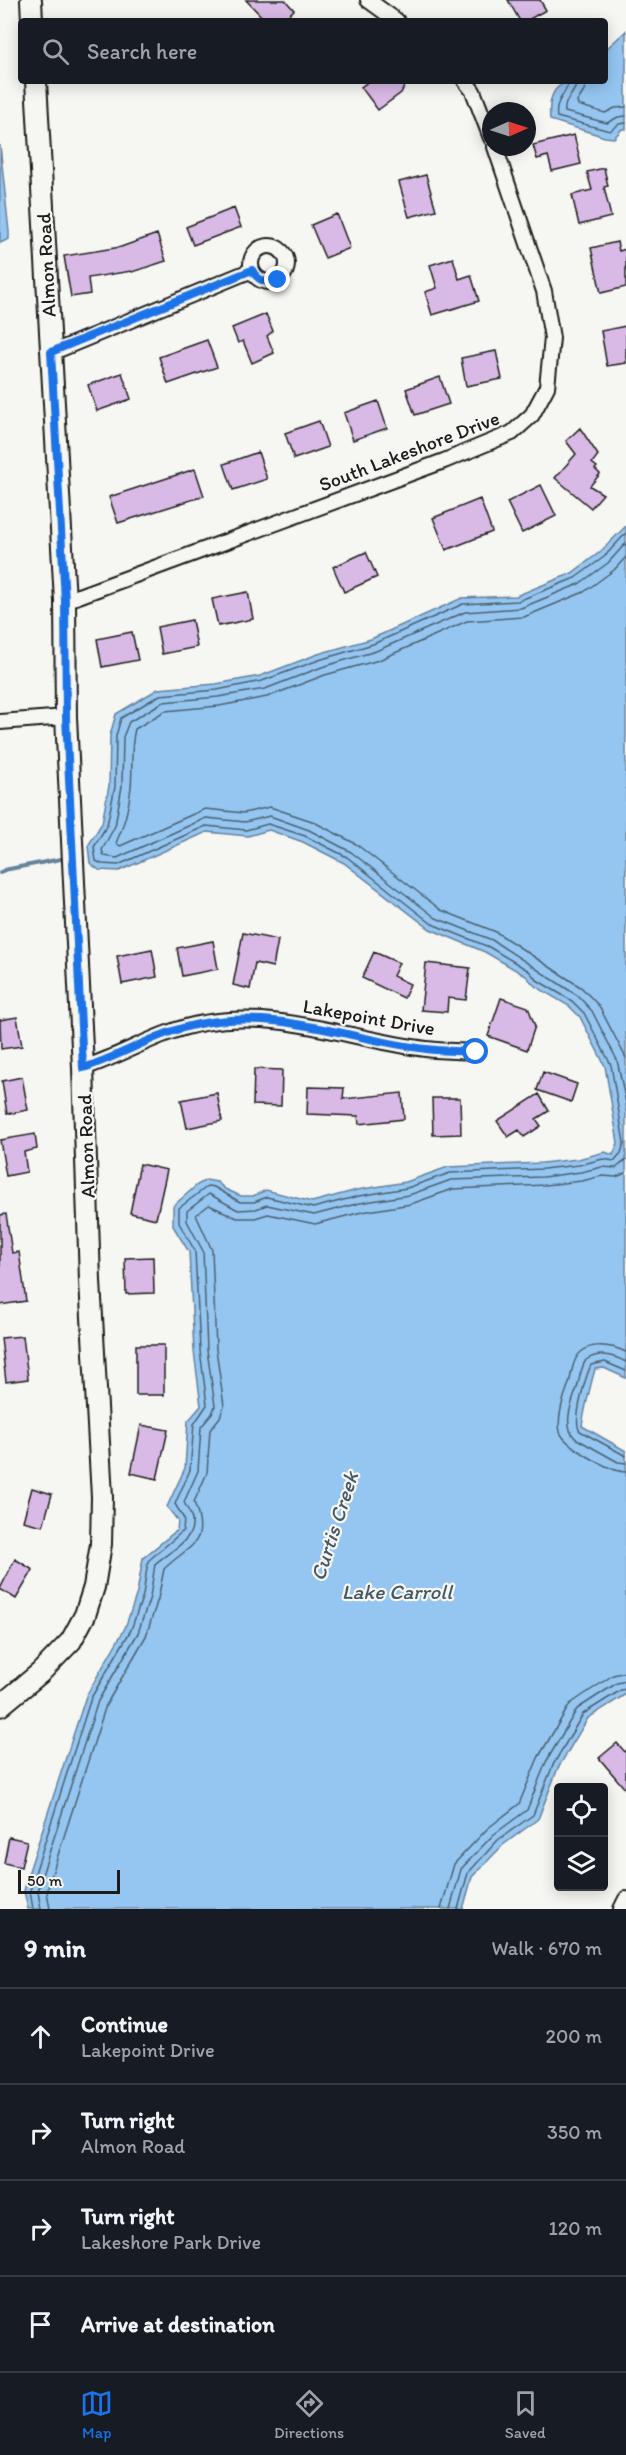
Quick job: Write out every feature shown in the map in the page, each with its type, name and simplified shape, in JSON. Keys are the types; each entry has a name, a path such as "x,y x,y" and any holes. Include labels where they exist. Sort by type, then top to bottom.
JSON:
{"street":[{"path":"31,0 32,18"},
{"path":"368,0 393,18"},
{"name":"Almon Road","path":"0,1707 40,1673 71,1641 85,1615 91,1596 101,1544 102,1497 90,1281 83,1068 66,717 65,601 36,84"},
{"path":"467,84 473,91 482,114"},
{"name":"South Lakeshore Drive","path":"65,601 444,461 512,433 532,415 547,387 552,338 544,291 498,156"},
{"path":"51,352 252,270"},
{"path":"0,722 66,717"},
{"name":"Lakepoint Drive","path":"83,1068 168,1033 201,1023 233,1019 290,1023 425,1049 476,1052"},
{"path":"621,1909 626,1899"}],"water":[{"path":"626,31 626,129 622,129 614,138 605,137 550,120 552,95 557,88 564,84 608,84 608,47"},
{"path":"0,145 9,239 0,243"},
{"name":"Lake Carroll","path":"626,526 626,1378 604,1368 595,1369 582,1426 626,1451 626,1694 588,1718 558,1768 538,1819 503,1845 472,1877 463,1909 28,1909 24,1891 30,1868 86,1696 125,1628 137,1593 143,1558 177,1530 178,1521 167,1507 185,1468 188,1421 201,1406 194,1351 189,1252 173,1226 173,1206 206,1180 217,1182 225,1189 241,1196 253,1196 266,1190 312,1202 357,1190 406,1182 448,1167 542,1163 578,1159 605,1152 613,1155 618,1143 605,1066 580,1017 569,1006 535,986 526,976 485,952 430,929 344,863 303,842 269,830 248,836 207,832 119,871 99,870 90,863 88,846 102,823 109,786 110,735 116,714 158,689 216,684 260,676 318,654 371,639 462,598 516,596 572,573 600,552"}],"building":[{"path":"246,0 285,0 294,10 285,18 263,18"},
{"path":"508,0 540,0 546,10 531,18 518,18"},
{"path":"365,84 406,84 401,93 378,110 361,87"},
{"path":"574,135 581,164 552,171 548,156 537,159 536,144"},
{"path":"604,168 608,186 604,187 611,217 579,225 572,195 592,190 587,172"},
{"path":"426,175 436,210 409,217 399,182"},
{"path":"234,208 241,227 193,245 186,227"},
{"path":"337,214 350,248 325,258 311,225"},
{"path":"157,234 166,261 132,272 88,278 90,294 71,297 64,256 121,247"},
{"path":"617,242 619,251 626,249 626,287 601,293 591,248"},
{"path":"453,258 459,279 471,275 479,301 432,315 425,292 437,288 430,265"},
{"path":"266,314 273,331 267,336 274,353 252,363 243,341 238,343 232,328"},
{"path":"626,326 626,363 607,366 601,331"},
{"path":"207,340 217,367 168,384 159,357"},
{"path":"496,351 502,379 466,386 461,358"},
{"path":"122,373 131,399 97,411 88,385"},
{"path":"440,377 449,404 415,415 406,389"},
{"path":"378,401 387,428 353,440 344,413"},
{"path":"319,421 328,447 294,459 285,433"},
{"path":"580,428 598,455 592,463 600,474 590,486 603,494 591,508 555,478 576,454 566,441"},
{"path":"258,452 267,479 233,490 224,464"},
{"path":"195,469 204,496 118,523 109,497"},
{"path":"541,485 556,516 522,533 507,502"},
{"path":"480,499 492,532 446,550 433,518"},
{"path":"366,552 377,577 344,592 333,567"},
{"path":"248,592 253,619 218,626 212,599"},
{"path":"192,620 197,647 162,654 157,627"},
{"path":"132,632 138,660 102,667 97,639"},
{"path":"243,933 278,940 273,967 255,963 250,989 233,985"},
{"path":"213,941 218,969 182,976 177,948"},
{"path":"152,949 157,977 122,984 117,956"},
{"path":"374,952 399,963 393,976 410,984 404,998 362,978"},
{"path":"426,963 470,968 466,1000 448,998 447,1012 421,1010"},
{"path":"501,998 528,1007 535,1026 527,1050 488,1036"},
{"path":"17,1017 22,1046 1,1049 0,1020"},
{"path":"254,1069 282,1070 281,1106 253,1105"},
{"path":"543,1072 577,1084 571,1102 537,1090"},
{"path":"22,1077 28,1110 7,1114 2,1081"},
{"path":"308,1087 344,1088 343,1099 402,1093 404,1119 359,1124 358,1116 307,1114"},
{"path":"217,1093 222,1121 187,1128 181,1100"},
{"path":"539,1094 549,1111 536,1119 541,1126 524,1137 519,1130 508,1137 497,1121"},
{"path":"432,1098 460,1098 461,1134 433,1135"},
{"path":"35,1134 37,1149 24,1152 27,1172 6,1176 0,1140"},
{"path":"140,1164 167,1170 156,1219 130,1213"},
{"path":"6,1214 12,1253 19,1252 26,1301 0,1305 0,1215"},
{"path":"153,1257 154,1293 126,1294 125,1258"},
{"path":"23,1336 28,1379 6,1382 1,1338"},
{"path":"136,1345 164,1345 164,1395 136,1395"},
{"path":"141,1425 168,1430 157,1479 131,1473"},
{"path":"32,1488 52,1494 43,1526 23,1521"},
{"path":"15,1559 33,1570 16,1599 0,1589"},
{"path":"617,1743 626,1753 626,1790 599,1758"},
{"path":"9,1837 27,1841 21,1867 4,1863"}],"waterway":[{"path":"0,873 4,870 61,859"}],"route":[{"path":"278,280 266,282 260,280 252,270 51,352 65,601 66,717 83,1068 168,1033 201,1023 233,1019 290,1023 425,1049 476,1052"}],"water label":[{"name":"Curtis Creek","path":"334,1526"}]}
